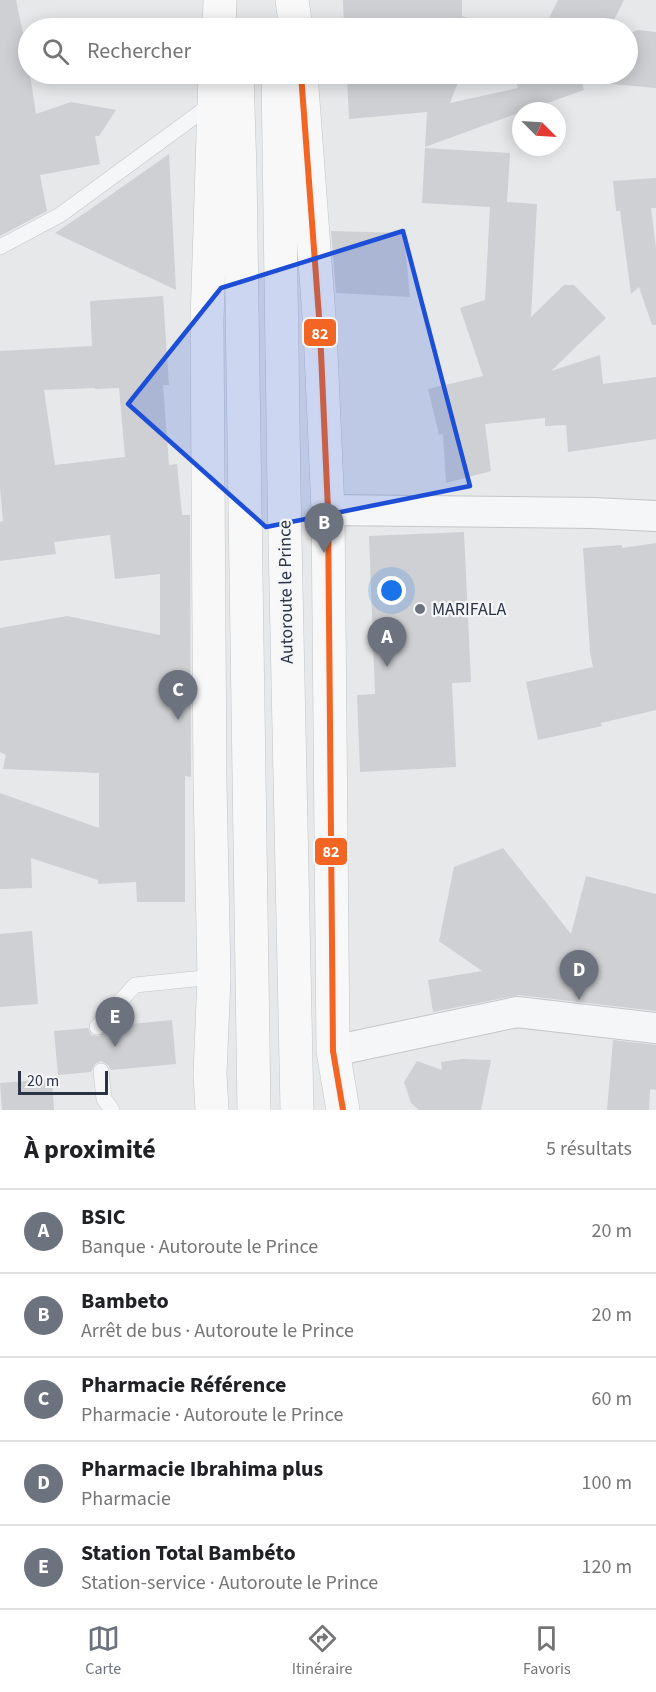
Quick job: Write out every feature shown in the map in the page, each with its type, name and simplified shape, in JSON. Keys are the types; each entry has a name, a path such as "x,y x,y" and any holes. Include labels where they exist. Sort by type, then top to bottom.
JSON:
{"main road":[{"path":"219,18 220,0"},
{"path":"234,0 235,18"},
{"path":"277,0 278,18"},
{"path":"292,0 295,18"},
{"path":"237,84 254,1110"},
{"name":"Autoroute le Prince","path":"278,84 297,1110"},
{"path":"302,84 320,330 328,510 333,1051 343,1110"},
{"path":"212,1110 210,1074 214,977 209,772 207,321 214,88"}],"street":[{"path":"328,510 594,513 656,516"},
{"path":"333,1051 517,1012 656,1028"}],"lane":[{"path":"0,247 60,215 214,88"},
{"path":"97,1027 135,986 214,977"},
{"path":"101,1071 104,1099 112,1110"}],"highlighted area":[{"path":"403,231 470,486 266,527 128,404 221,288"}],"building":[{"path":"0,0 16,0 20,18 18,84 32,84 36,114 71,102 116,110 99,136 95,136 100,164 40,175 47,211 0,236"},
{"path":"343,0 462,0 462,16 469,18 344,18"},
{"path":"558,0 624,0 615,18 549,18"},
{"path":"638,30 656,32 656,88 611,84 638,84"},
{"path":"347,84 457,84 450,103 518,88 517,84 582,84 584,90 550,102 512,102 512,115 425,147 427,112 349,119"},
{"path":"425,148 510,153 507,202 537,204 531,317 564,285 574,285 606,318 551,371 600,355 603,384 656,377 656,439 568,452 566,425 545,426 545,418 485,424 491,471 446,483 443,434 439,435 428,389 483,376 460,308 485,300 490,207 422,203"},
{"path":"169,154 176,290 55,233 92,208"},
{"path":"656,178 656,208 651,208 656,248 656,325 652,325 639,287 631,294 620,211 616,211 613,181"},
{"path":"331,231 404,233 410,297 336,293"},
{"path":"163,296 169,385 163,385 169,465 177,464 182,515 190,515 191,777 185,776 185,902 137,902 136,882 98,884 98,880 31,858 32,888 0,889 0,793 99,828 99,773 3,769 6,755 0,752 0,628 67,616 160,635 160,574 115,579 110,535 54,542 56,554 0,561 0,522 3,521 0,487 0,351 92,346 90,301","holes":["119,388 125,457 55,465 44,390"]},
{"name":"MARIFALA","path":"464,532 471,682 452,683 456,767 360,772 357,695 375,694 369,536"},
{"path":"656,543 656,710 601,723 602,726 538,740 526,682 593,667 583,548 622,545 622,548"},
{"path":"503,848 571,934 586,876 656,894 656,1011 519,995 433,1012 428,980 482,971 439,941 454,867"},
{"path":"32,931 38,1004 0,1007 0,934"},
{"path":"172,1020 176,1064 111,1070 101,1061 95,1064 91,1072 58,1075 54,1031 88,1028 91,1035 99,1036 111,1026"},
{"path":"613,1040 656,1045 656,1090 650,1089 649,1110 607,1110"},
{"path":"462,1059 491,1060 481,1110 419,1110 411,1103 404,1082 417,1061 442,1070 441,1062"},
{"path":"52,1079 54,1110 2,1110 0,1083"}],"transit line":[{"name":"82","path":"302,84 320,330 328,510 333,1051 343,1110"}],"place":[{"name":"Bambeto","path":"324,553"},
{"name":"MARIFALA","path":"420,609"},
{"name":"BSIC","path":"387,667"},
{"name":"Pharmacie Référence","path":"178,720"},
{"name":"Pharmacie Ibrahima plus","path":"579,1000"},
{"name":"Station Total Bambéto","path":"115,1047"}]}
